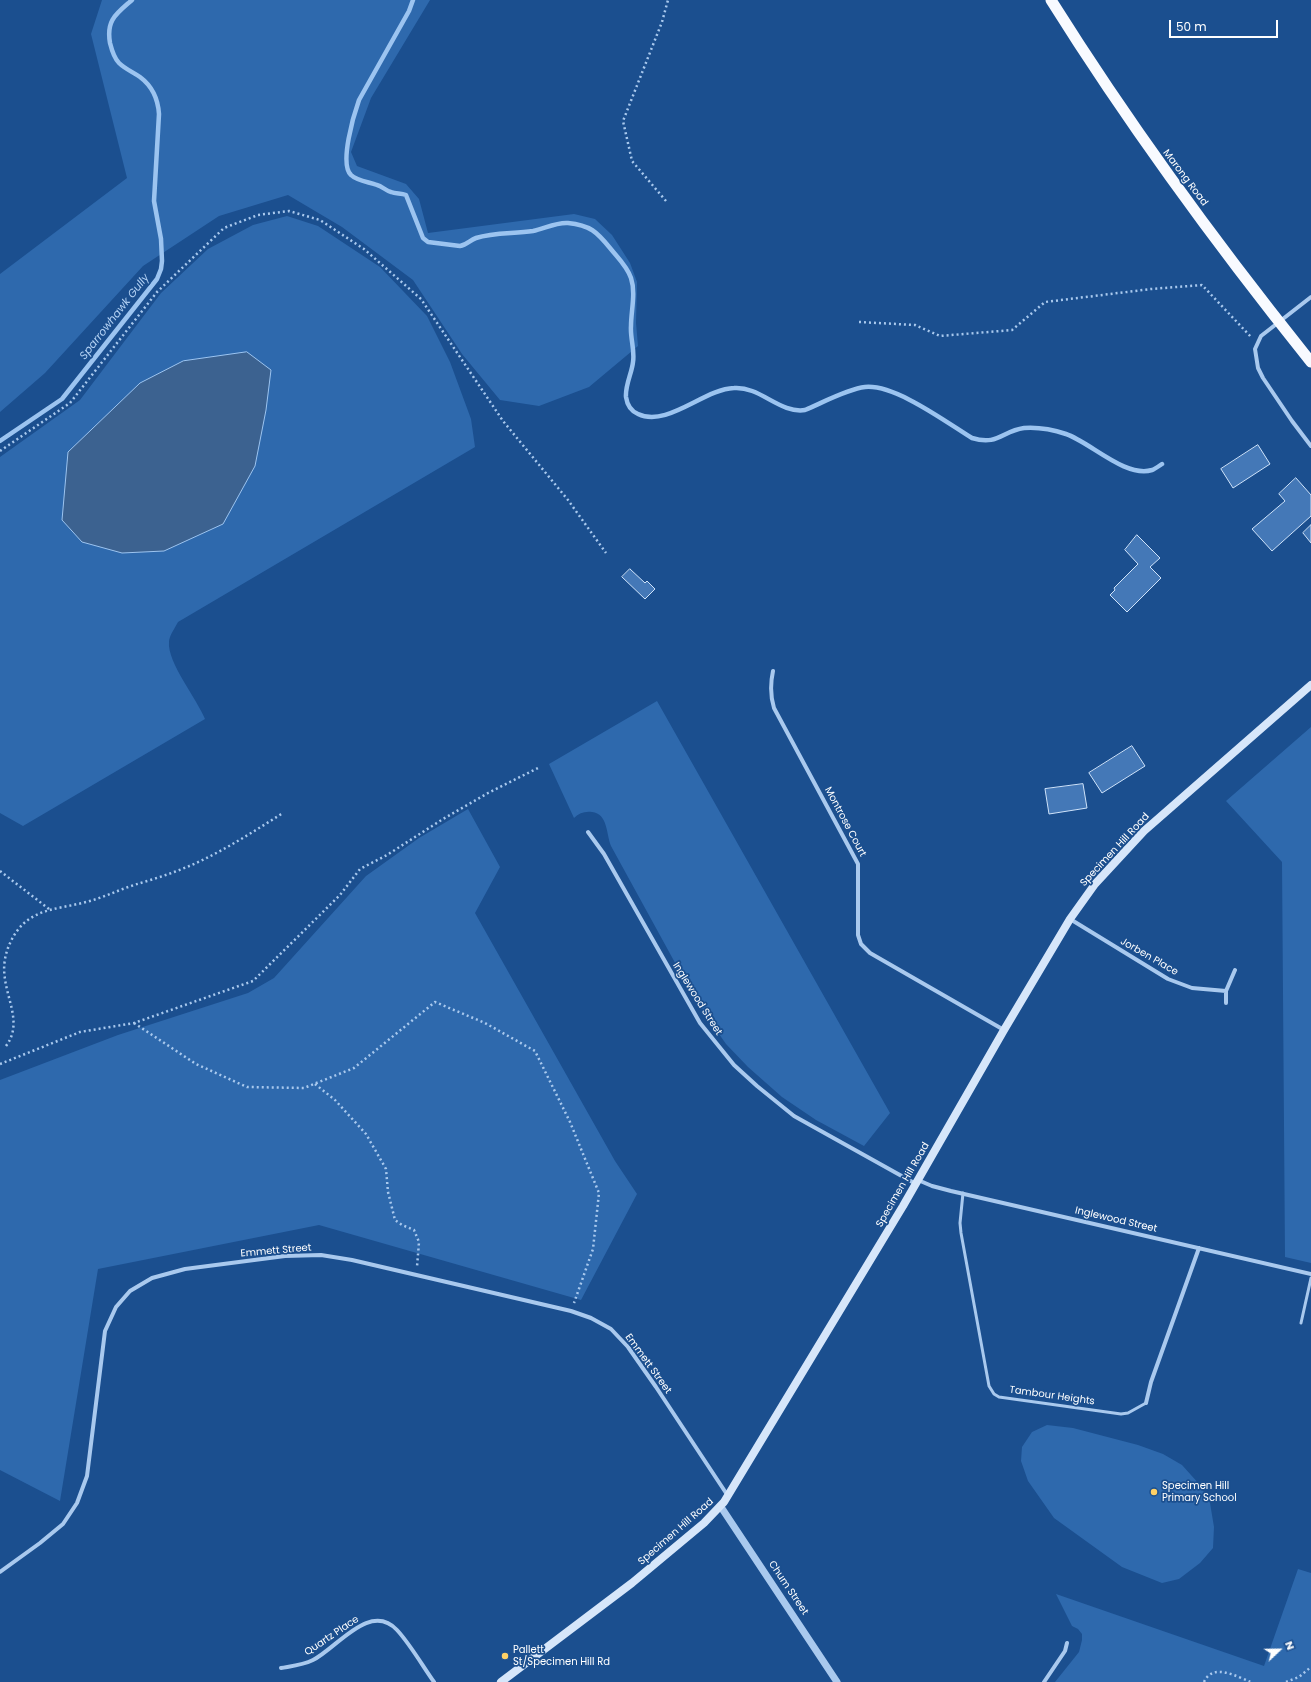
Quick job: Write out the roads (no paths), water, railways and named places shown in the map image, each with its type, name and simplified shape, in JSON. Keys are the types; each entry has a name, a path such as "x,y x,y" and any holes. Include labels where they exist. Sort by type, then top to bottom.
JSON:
{"highway":[{"name":"Marong Road","path":"1053,1 1101,79 1164,171 1311,362"}],"main road":[{"name":"Specimen Hill Road","path":"505,1681 632,1583 721,1507 917,1182 1004,1030 1070,919 1095,884 1144,831 1311,685"}],"street":[{"path":"1311,297 1261,336 1257,344 1255,358 1263,378 1311,446"},
{"name":"Montrose Court","path":"773,671 770,688 774,708 858,864 858,935 861,944 870,953 1004,1030"},
{"name":"Inglewood Street","path":"588,832 604,854 700,1023 734,1064 757,1086 794,1116 917,1182 1311,1274"},
{"name":"Jorben Place","path":"1070,919 1168,979 1192,988 1226,991"},
{"path":"1226,1003 1226,991 1235,970"},
{"name":"Tambour Heights","path":"1146,1403 1199,1248"},
{"name":"Emmett Street","path":"0,1572 40,1543 62,1524 77,1503 87,1476 106,1331 116,1307 130,1291 152,1278 185,1269 285,1256 321,1255 352,1260 571,1311 591,1318 611,1329 628,1347 728,1497"},
{"name":"Chum Street","path":"721,1507 838,1682"},
{"name":"Quartz Place","path":"281,1668 303,1664 315,1659 359,1626 369,1621 378,1620 387,1622 396,1629 434,1682"},
{"path":"1044,1682 1065,1651 1067,1643"}],"lane":[{"name":"Tambour Heights","path":"963,1193 960,1224 961,1233 989,1386 994,1394 999,1397 1121,1414 1128,1413 1146,1403"},
{"path":"1301,1323 1311,1278"}],"waterway":[{"name":"Sparrowhawk Gully","path":"0,441 62,399 157,279 161,269 161,239 154,201 159,114 157,103 154,93 148,84 124,67 114,57 109,35 111,23 114,18 121,9 132,0"},
{"name":"Sparrowhawk Gully","path":"413,0 409,11 359,100 347,150 346,161 351,175 356,179 395,193 406,195 423,238 428,242 460,246 483,236 533,231 564,223 576,224 588,228 597,234 624,266 631,278 633,296 631,320 633,358 626,397 630,407 636,413 649,417 661,416 686,407 710,394 734,388 753,391 787,408 796,410 805,410 850,390 865,387 877,388 891,391 920,405 972,438 988,440 1024,428 1046,429 1075,438 1108,458 1131,469 1142,471 1152,470 1162,464"}],"place":[{"name":"Specimen Hill Primary School","path":"1154,1492"},
{"name":"Pallett St/Specimen Hill Rd","path":"505,1656"}]}
